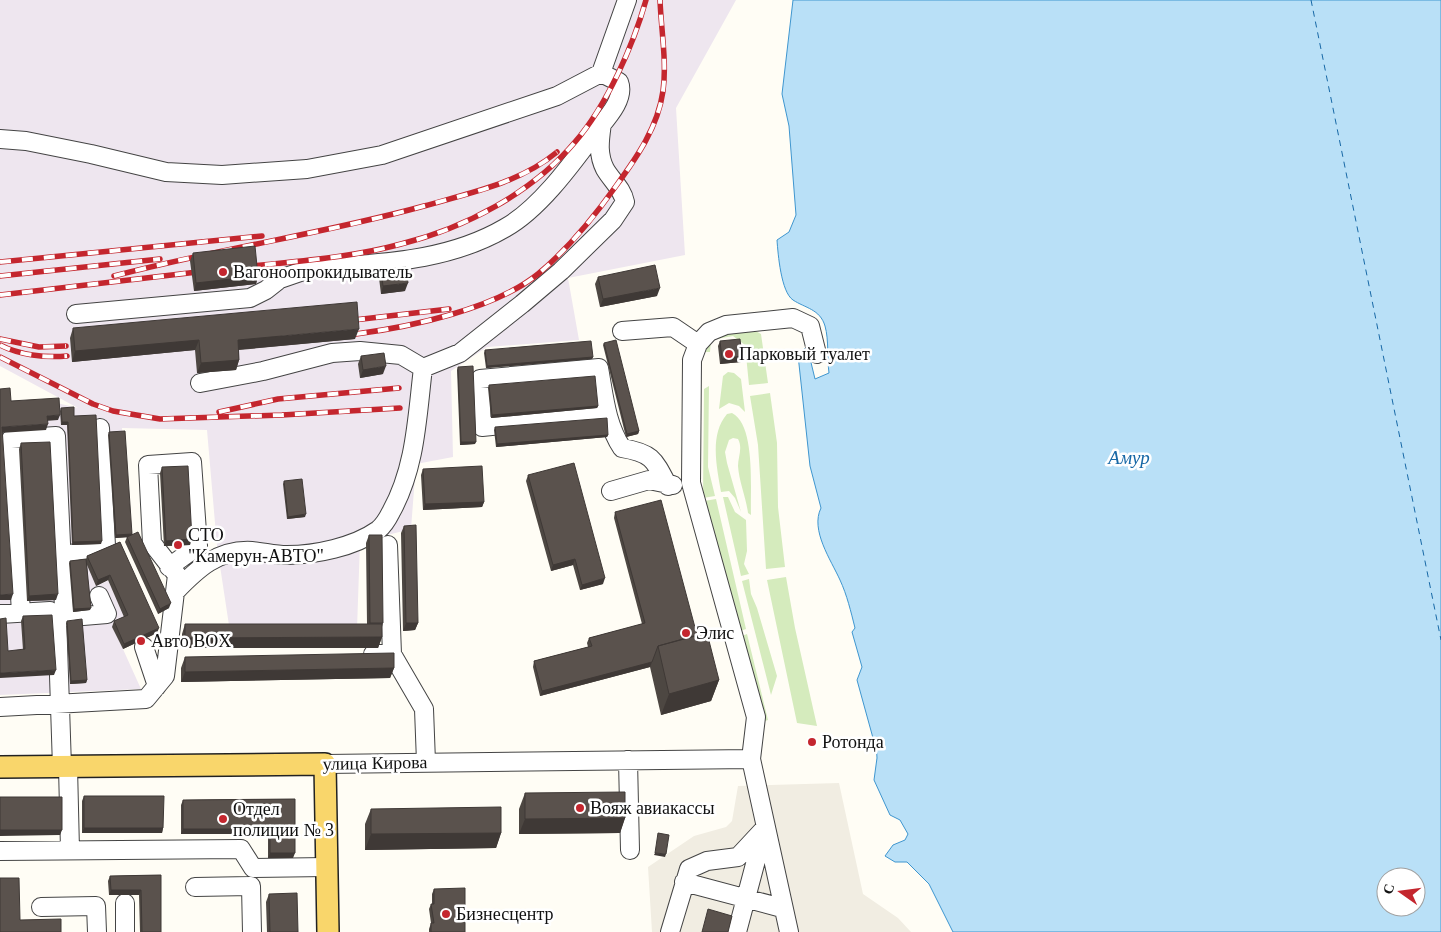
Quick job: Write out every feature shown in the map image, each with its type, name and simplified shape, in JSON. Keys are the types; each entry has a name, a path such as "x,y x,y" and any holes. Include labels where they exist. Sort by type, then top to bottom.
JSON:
{"main road":[{"name":"улица Кирова","path":"0,767 325,764"},
{"path":"325,764 328,932"}],"street":[{"path":"0,139 26,141 166,172 222,175 307,170 382,154 557,96 602,73 607,52 627,0"},
{"path":"76,314 250,298 266,290 280,279 309,269 422,258 465,247 506,228 528,210 574,160 618,102 622,88 620,82 602,73"},
{"path":"423,368 460,353 561,271 613,220 625,202 622,193 600,157 599,146 602,123"},
{"path":"789,932 782,908 751,760 756,717 691,484 692,360 698,344 709,332 726,325 793,318 810,326 817,354"},
{"path":"622,331 673,327 698,344"},
{"path":"200,383 263,371 332,353 360,351 401,355 423,368"},
{"path":"175,592 210,560 226,554 252,551 301,554 346,545 379,530 397,501 408,470 415,441 423,368"},
{"path":"607,415 482,427 480,379 599,368 607,415 615,437 622,448 643,451 656,463 668,486"},
{"path":"62,556 106,546 100,428"},
{"path":"21,612 11,439 56,436 64,608 57,615 60,704 70,850"},
{"path":"0,707 146,699 165,676 177,575 152,543 148,465 192,462 198,546 170,566"},
{"path":"611,491 649,480 668,486 691,484"},
{"path":"388,545 392,654 424,709 426,762"},
{"path":"0,614 50,611 57,615 71,617 107,614 99,596"},
{"path":"144,647 157,686"},
{"path":"357,654 392,654"},
{"path":"628,760 630,850"},
{"name":"улица Кирова","path":"325,764 751,760"},
{"path":"670,932 689,869 707,861 738,858 765,828"},
{"path":"737,932 765,828"},
{"path":"0,851 241,849 253,868 326,867"},
{"path":"684,882 782,908"},
{"path":"195,887 251,886 252,932"},
{"path":"125,903 125,932"},
{"path":"41,907 96,906 97,932"}],"shaded area":[{"path":"0,0 736,0 676,108 685,255 568,278 579,340 487,347 451,371 453,457 416,464 411,529 360,542 357,629 230,632 217,546 207,430 122,428 131,537 115,538 118,547 96,586 108,580 126,620 113,627 141,689 0,695 0,394 9,406 57,403 78,408 0,366"},
{"path":"839,783 863,894 898,918 911,932 727,932 706,915 702,932 652,932 648,867 694,836 726,827 732,821 738,786"}],"green space":[{"path":"750,328 761,334 768,383 749,385 745,345 733,336 711,340 710,352 701,352 704,344 720,332"},
{"path":"728,372 734,373 741,379 745,412 739,406 729,403 719,409 723,376"},
{"path":"709,386 708,467 715,496 703,498 704,389"},
{"path":"770,393 777,443 778,507 785,567 766,569 758,445 750,396"},
{"path":"732,413 740,420 745,430 748,444 751,475 751,515 748,513 741,484 738,463 740,449 738,439 733,438 729,440 725,452 741,512 735,498 729,491 721,492 716,462 716,442 721,422 727,414"},
{"path":"723,497 728,497 735,512 746,520 747,551 744,564 749,574 741,576"},
{"path":"716,499 746,629 740,631 704,501"},
{"path":"786,577 795,628 817,726 797,723 767,580"},
{"path":"749,579 751,594 777,676 771,695 742,581"},
{"path":"747,634 768,720 765,721 742,636"}],"water":[{"name":"Амур","path":"793,0 1441,0 1441,932 953,932 929,884 907,862 895,862 885,856 893,845 905,840 908,834 900,820 890,815 874,780 877,758 876,741 873,738 857,680 862,667 852,632 855,628 845,592 820,535 818,517 821,508 810,466 798,355 807,346 815,379 829,373 827,337 823,320 820,316 789,296 783,281 778,254 777,240 789,232 796,215 789,126 782,94"}],"building":[{"name":"Вагоноопрокидыватель","path":"255,246 258,276 196,283 193,253"},
{"path":"655,265 660,288 603,299 598,277"},
{"path":"406,267 408,283 383,286 381,270"},
{"path":"357,302 359,329 238,340 239,360 201,363 199,340 75,351 73,328"},
{"name":"Парковый туалет","path":"740,339 742,356 722,359 720,341"},
{"path":"616,340 639,431 627,434 604,343"},
{"path":"591,341 593,357 487,366 485,350"},
{"path":"384,353 386,366 363,370 361,356"},
{"path":"473,366 476,442 461,442 458,367"},
{"path":"595,376 598,406 492,415 489,385"},
{"path":"10,388 11,401 59,398 60,415 47,416 48,424 2,427 13,594 0,595 0,389"},
{"path":"74,407 74,416 96,415 102,541 73,542 68,422 62,422 61,408"},
{"path":"607,418 608,435 497,444 495,427"},
{"path":"125,431 132,534 116,535 109,432"},
{"path":"50,442 58,594 29,596 21,443"},
{"path":"574,463 605,578 582,585 575,559 553,565 528,475"},
{"path":"188,466 192,539 166,541 162,467"},
{"path":"482,466 484,502 425,504 423,469"},
{"path":"302,479 306,514 288,517 284,481"},
{"path":"661,500 697,635 658,646 652,662 542,691 534,661 592,646 589,638 645,623 615,512"},
{"path":"416,525 418,623 406,623 404,526"},
{"path":"138,532 171,603 160,609 127,537"},
{"path":"369,535 382,535 383,623 370,623"},
{"path":"120,542 159,628 124,644 114,621 128,615 110,575 98,580 87,556"},
{"path":"86,559 91,608 74,609 70,561"},
{"path":"52,615 56,670 0,673 0,619 6,618 8,651 25,649 23,616"},
{"path":"82,619 87,680 71,681 67,621"},
{"path":"185,624 382,624 382,637 185,638"},
{"path":"707,633 719,680 669,694 658,646"},
{"path":"394,653 394,668 185,672 185,657"},
{"path":"625,792 625,818 525,819 525,793"},
{"path":"84,796 164,796 163,828 84,828"},
{"path":"0,797 62,797 62,830 0,830"},
{"path":"295,799 295,853 270,853 270,829 183,829 183,800"},
{"path":"501,807 501,833 371,834 371,809"},
{"path":"658,833 669,835 666,854 655,853"},
{"path":"161,875 161,932 142,932 141,890 111,890 110,876"},
{"path":"0,878 19,878 20,920 61,919 61,932 0,932"},
{"name":"Бизнесцентр","path":"465,888 465,932 431,932 431,923 434,923 431,904 434,904 434,889"},
{"path":"297,893 298,932 270,932 269,894"},
{"path":"708,909 732,916 728,932 702,932"}],"ferry route":[{"path":"1311,0 1441,640"}],"railway":[{"path":"243,267 343,256 401,244 425,237 473,218 518,192 558,160 575,142 598,111 618,74 641,18 646,0"},
{"path":"356,334 401,327 476,307 520,286 538,274 570,243 599,209 632,164 646,141 656,117 664,80 660,0"},
{"path":"114,276 386,216 459,196 494,186 527,172 557,152"},
{"path":"0,262 262,236"},
{"path":"0,276 160,259"},
{"path":"0,295 206,271"},
{"path":"354,320 449,309"},
{"path":"0,339 39,347 66,346"},
{"path":"0,345 32,355 67,356"},
{"path":"0,357 93,404 113,411 160,419 282,415 400,408"},
{"path":"219,412 278,399 399,388"}],"place":[{"name":"Вагоноопрокидыватель","path":"223,272"},
{"name":"Парковый туалет","path":"729,354"},
{"name":"СТО \"Камерун-АВТО\"","path":"178,545"},
{"name":"Элис","path":"686,633"},
{"name":"Авто BOX","path":"141,641"},
{"name":"Ротонда","path":"812,742"},
{"name":"Вояж авиакассы","path":"580,808"},
{"name":"Отдел полиции № 3","path":"223,819"},
{"name":"Бизнесцентр","path":"446,914"}]}
